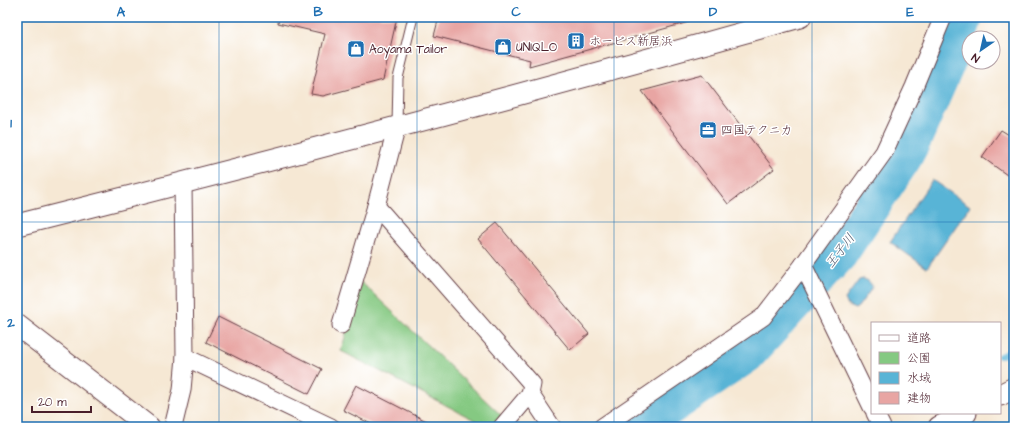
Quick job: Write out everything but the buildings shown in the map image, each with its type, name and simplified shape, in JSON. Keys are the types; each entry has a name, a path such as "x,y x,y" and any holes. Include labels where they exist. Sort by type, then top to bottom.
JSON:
{"street":[{"path":"17,224 184,183 664,55 800,17"},
{"path":"602,427 763,317 804,266 884,152 914,87 942,17"},
{"path":"341,324 376,206 397,126"},
{"path":"173,427 182,390 186,357 184,183"},
{"path":"376,206 532,384 530,394 502,427"},
{"path":"804,266 871,405"},
{"path":"17,325 149,427"},
{"path":"186,357 331,427"},
{"path":"1001,394 1014,388"},
{"path":"530,394 552,427"},
{"path":"876,414 882,427"},
{"path":"939,427 964,414"}],"lane":[{"path":"397,126 398,78 413,17"}],"green space":[{"path":"361,282 502,416 492,427 488,427 341,351"}],"water":[{"path":"932,180 970,206 927,268 890,242"},
{"path":"863,279 869,282 872,288 855,309 848,306 845,299 859,280"}],"waterway":[{"name":"王子川","path":"641,427 747,355 840,254 904,158 914,139 957,41 965,17"},
{"path":"1001,356 1014,350"}],"place":[{"name":"ホービス新居浜","path":"576,41"},
{"name":"UNIQLO","path":"503,47"},
{"name":"Aoyama Tailor","path":"356,49"},
{"name":"四国テクニカ","path":"708,130"}]}
